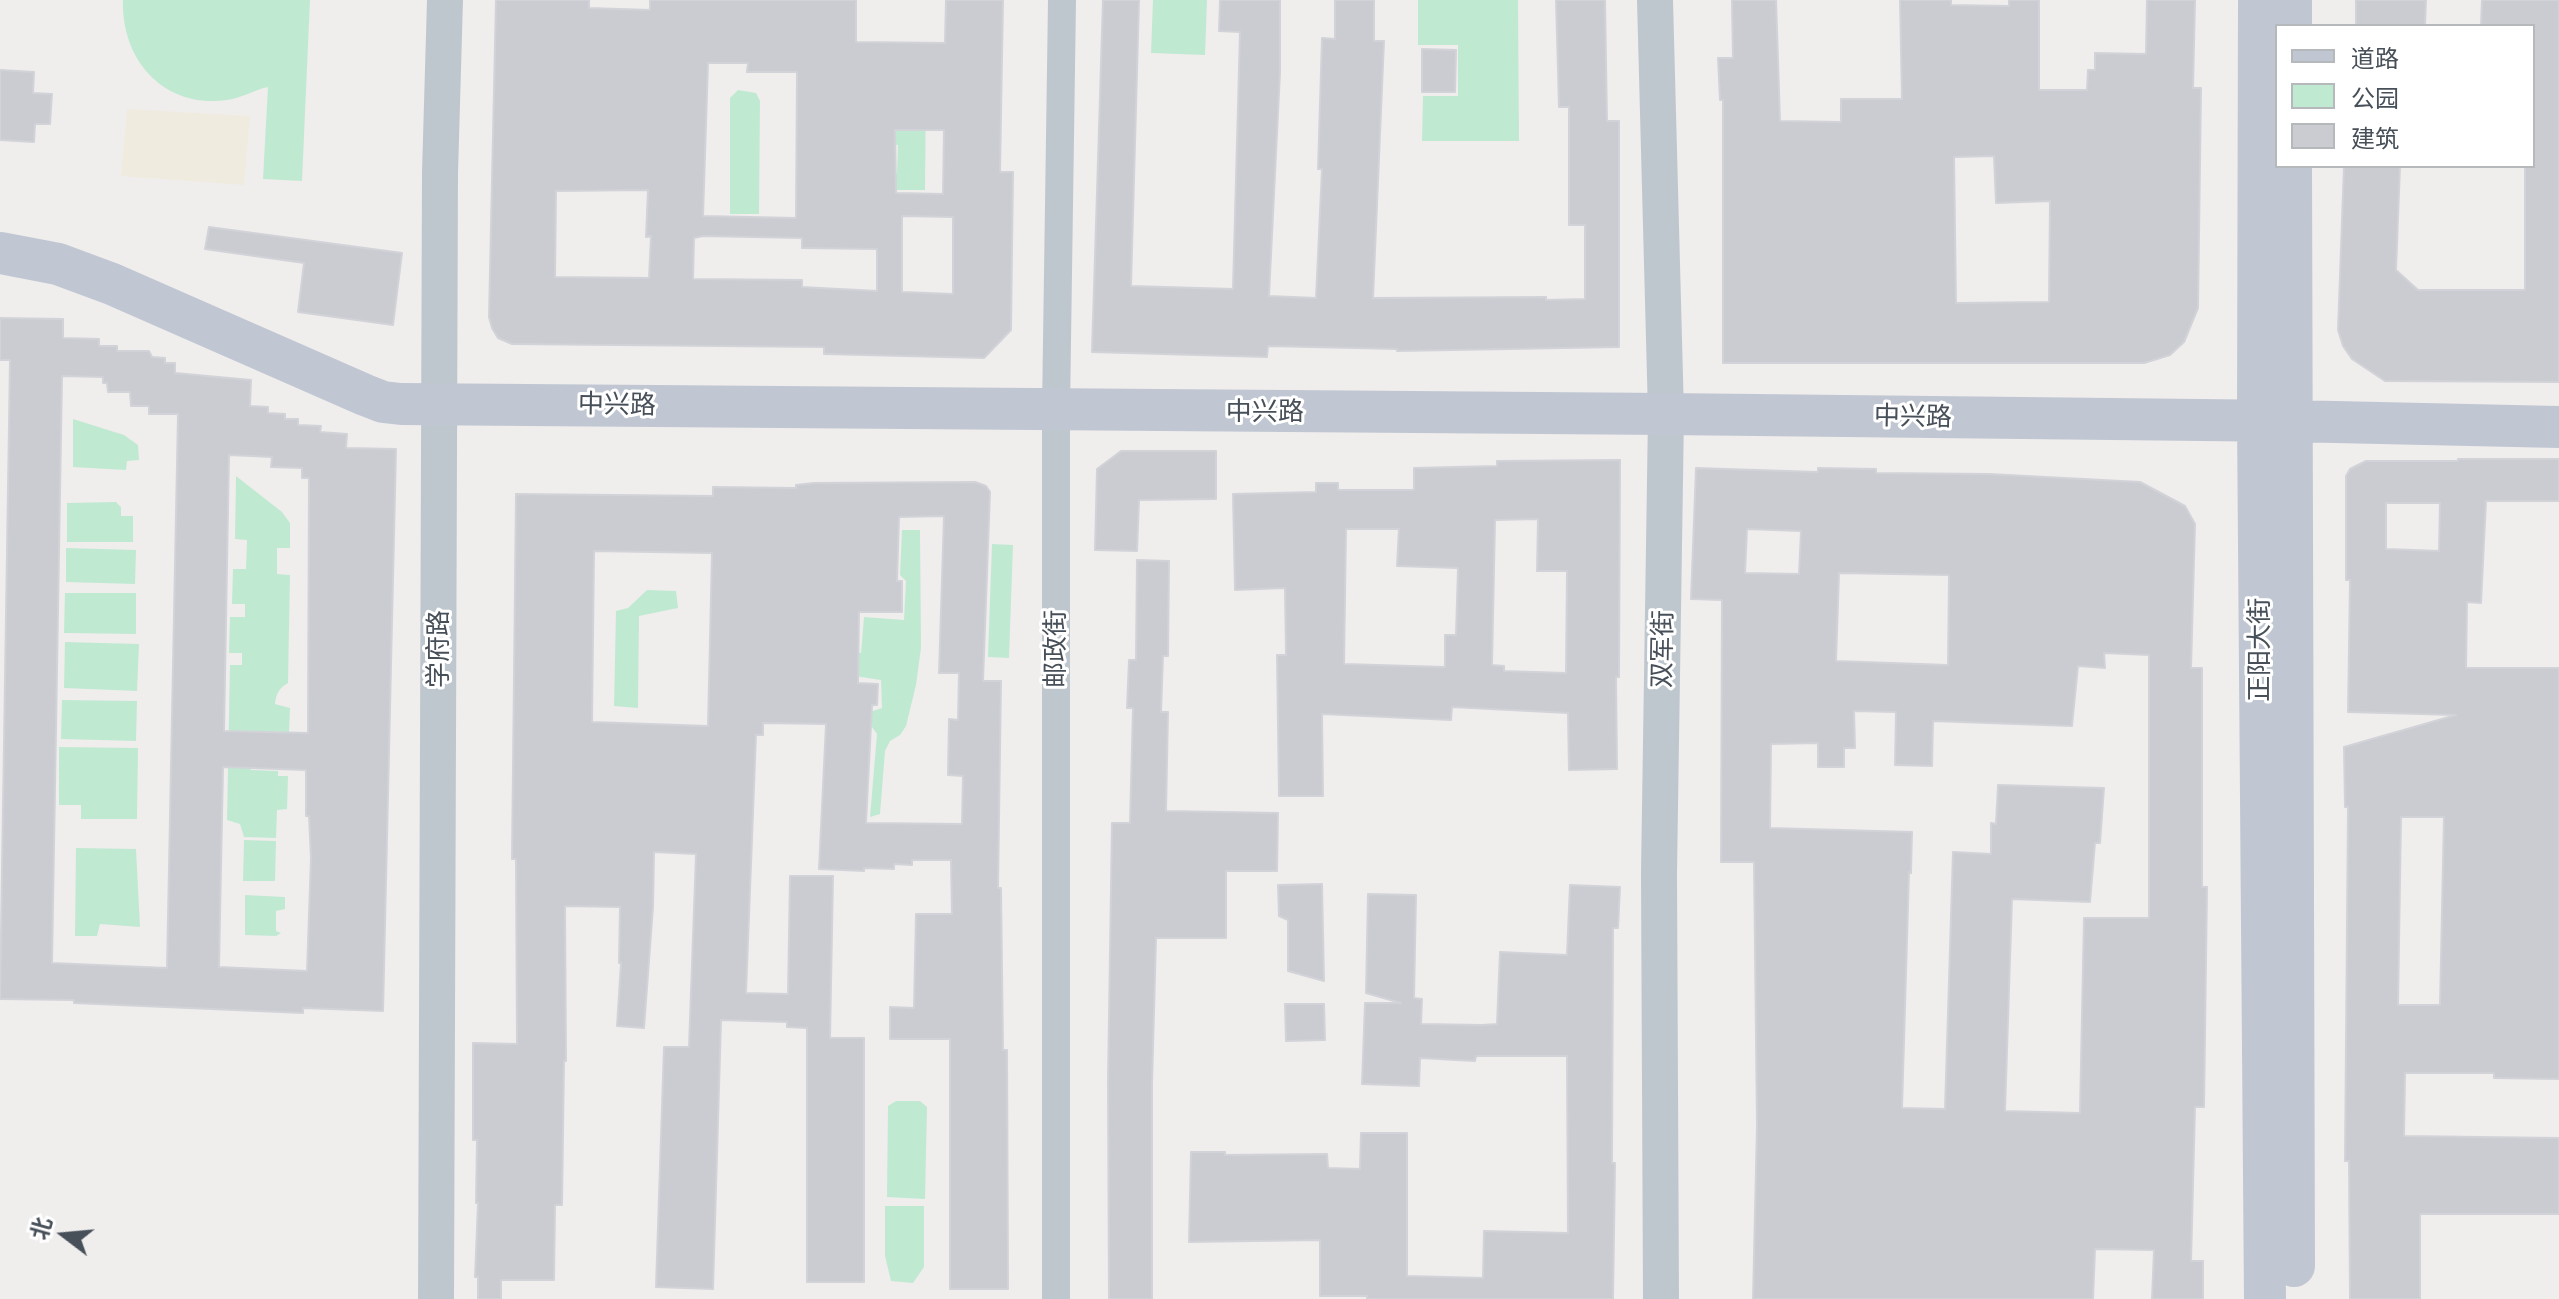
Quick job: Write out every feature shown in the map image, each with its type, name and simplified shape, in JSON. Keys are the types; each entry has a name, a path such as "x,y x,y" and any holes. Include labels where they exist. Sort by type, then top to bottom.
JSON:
{"main road":[{"name":"正阳大街","path":"2259,0 2274,421 2294,1299"},
{"path":"2291,0 2291,24"},
{"name":"正阳大街","path":"2265,1299 2274,421 2291,168"},
{"name":"中兴路","path":"0,253 58,264 112,284 383,402 1666,414 2559,427"}],"street":[{"name":"学府路","path":"436,1299 440,173 445,0"},
{"name":"邮政街","path":"1056,1299 1056,410 1062,0"},
{"name":"双军街","path":"1655,0 1666,414 1659,873 1661,1299"}],"green space":[{"path":"123,0 310,0 302,181 263,179 268,87 232,99 204,101 184,97 166,88 138,60 124,22"},
{"path":"1153,0 1207,0 1205,55 1151,53"},
{"path":"1418,0 1518,0 1519,141 1422,141 1423,96 1458,96 1458,45 1418,45"},
{"path":"926,82 925,190 881,190 881,174 897,174 898,145 883,144 883,131 908,131 908,112"},
{"path":"738,90 756,93 760,101 759,214 730,214 730,98"},
{"path":"73,419 124,435 138,445 139,460 127,461 126,470 73,467"},
{"path":"236,476 282,512 290,523 290,548 277,548 277,574 290,575 288,683 278,692 275,704 290,708 289,732 252,731 251,770 278,771 278,776 288,776 287,809 277,810 276,838 244,837 240,824 227,820 230,665 242,665 242,653 229,653 230,617 245,617 245,604 232,604 233,569 246,569 247,540 235,539"},
{"path":"116,502 121,507 121,516 133,516 133,542 67,542 67,503"},
{"path":"902,530 920,530 921,648 906,726 900,735 890,741 885,751 880,814 870,817 877,734 872,727 870,712 882,708 881,680 835,673 832,653 861,653 864,617 904,620 906,581 900,575"},
{"path":"992,544 1013,545 1009,658 988,657"},
{"path":"66,548 136,550 135,584 66,582"},
{"path":"647,590 676,591 678,608 639,616 638,708 614,706 616,611 628,608"},
{"path":"65,593 136,593 136,634 64,633"},
{"path":"65,642 139,644 137,691 64,688"},
{"path":"62,700 137,701 136,741 61,739"},
{"path":"59,747 138,748 137,819 81,819 81,805 59,805"},
{"path":"244,840 276,841 275,881 243,881"},
{"path":"76,848 136,849 140,927 100,924 97,936 75,936"},
{"path":"245,895 285,897 285,909 276,911 276,931 281,933 276,936 245,935"},
{"path":"896,1101 920,1101 927,1107 925,1199 887,1197 888,1106"},
{"path":"885,1206 924,1206 924,1267 913,1283 891,1281 885,1256"}],"sand":[{"path":"127,109 250,116 244,185 121,176"}],"building":[{"path":"496,0 589,0 589,8 650,10 650,0 856,0 856,42 945,43 946,0 1003,0 1000,172 1013,172 1011,330 984,358 824,354 824,347 512,344 498,338 489,317","holes":["708,63 748,63 747,72 797,72 796,218 703,216","895,130 944,130 943,194 896,193","648,190 646,237 651,236 649,278 555,277 556,191","902,216 953,217 953,294 902,292","703,236 802,238 802,248 877,249 877,291 802,287 802,280 693,279 694,238"]},
{"path":"1103,0 1139,0 1131,286 1233,289 1240,32 1219,31 1220,0 1280,0 1280,72 1269,296 1316,298 1322,169 1318,169 1322,38 1335,39 1335,0 1374,0 1374,41 1384,41 1373,298 1546,297 1546,300 1585,299 1585,225 1569,225 1569,107 1559,107 1556,0 1605,0 1607,121 1619,121 1619,347 1397,351 1268,346 1267,357 1092,352"},
{"path":"1732,0 1776,0 1780,121 1841,122 1841,99 1902,99 1900,0 1951,0 1951,5 2009,6 2009,0 2039,0 2039,90 2087,90 2088,70 2095,70 2095,53 2146,54 2147,0 2195,0 2193,88 2201,88 2198,308 2184,342 2170,355 2144,363 1723,363 1723,100 1720,100 1718,58 1733,58","holes":["1994,156 1996,203 2050,201 2049,302 1956,303 1954,157"]},
{"path":"2356,0 2426,0 2425,24 2356,24"},
{"path":"2482,0 2559,0 2559,382 2385,381 2352,359 2343,346 2338,330 2344,168 2400,168 2396,270 2418,290 2525,290 2525,168 2535,168 2535,24 2481,24"},
{"path":"1422,49 1456,50 1455,92 1422,92"},
{"path":"0,70 34,72 33,93 52,94 50,124 35,124 34,142 0,140"},
{"path":"209,227 402,253 393,325 298,312 304,263 205,249"},
{"path":"0,318 63,319 63,338 99,339 99,346 117,346 117,351 149,351 152,357 165,358 165,363 175,363 175,373 251,380 250,406 268,407 268,413 285,414 285,419 298,419 298,425 321,426 320,432 347,434 346,448 396,449 383,1011 303,1008 303,1013 74,1003 74,1000 0,999 10,360 0,360","holes":["62,376 103,377 108,392 130,392 131,406 149,406 149,414 178,414 167,968 52,963","229,455 272,457 271,467 302,468 302,478 309,478 308,733 224,731","223,767 306,770 306,816 309,816 311,858 307,971 219,967"]},
{"path":"1121,451 1216,451 1216,499 1139,500 1137,551 1095,550 1097,469"},
{"path":"2559,459 2559,501 2486,501 2481,603 2467,602 2466,668 2559,668 2559,1079 2494,1078 2494,1073 2405,1073 2404,1136 2559,1138 2559,1214 2420,1214 2420,1299 2350,1299 2349,1161 2345,1161 2348,807 2345,807 2344,747 2456,715 2348,712 2350,580 2346,580 2346,476 2350,469 2366,461","holes":["2386,503 2440,503 2439,551 2386,549","2401,817 2444,817 2440,1005 2398,1005"]},
{"path":"1620,460 1617,769 1569,770 1568,713 1452,707 1451,720 1322,714 1323,796 1279,796 1277,655 1286,655 1285,588 1235,590 1233,494 1316,492 1316,483 1338,483 1338,490 1414,490 1414,468 1497,466 1497,461","holes":["1538,519 1537,571 1567,571 1566,673 1504,671 1504,666 1492,665 1495,520","1346,529 1399,529 1397,566 1458,568 1456,635 1445,635 1445,667 1344,664"]},
{"path":"1696,468 1818,472 1818,468 1876,469 1876,473 1989,474 2140,482 2185,506 2195,524 2191,668 2202,668 2202,887 2207,887 2204,1107 2195,1107 2191,1261 2203,1261 2203,1299 2152,1299 2154,1250 2095,1249 2093,1299 1753,1299 1757,1125 1754,862 1721,862 1722,600 1691,599","holes":["1747,529 1801,531 1799,574 1745,573","1839,573 1949,575 1948,665 1836,661","2104,653 2149,655 2149,918 2084,918 2080,1113 2005,1111 2012,899 2090,902 2095,843 2100,843 2104,788 1998,785 1996,824 1991,823 1991,854 1953,852 1945,1109 1902,1108 1912,832 1770,828 1771,744 1818,743 1818,767 1844,767 1844,748 1855,748 1854,711 1896,712 1895,765 1932,766 1933,721 2072,726 2078,666 2105,668"]},
{"path":"975,482 986,486 990,492 983,681 1001,681 998,888 1001,888 1003,1050 1007,1050 1008,1289 950,1289 950,1039 890,1039 890,1007 914,1008 916,914 952,914 951,860 912,860 912,865 894,864 894,869 819,869 826,724 763,723 763,735 756,735 746,993 788,994 790,876 833,876 830,1038 864,1038 864,1282 807,1282 807,1028 787,1027 787,1022 721,1020 713,1289 656,1287 664,1047 689,1047 696,854 654,852 644,1028 617,1026 621,963 620,907 565,906 566,1061 562,1205 555,1205 554,1280 501,1280 501,1299 478,1299 478,1277 475,1277 478,1203 477,1140 473,1140 473,1043 517,1044 516,859 512,859 516,494 713,496 713,487 796,488 796,485","holes":["944,516 939,673 959,673 958,720 949,719 948,775 963,776 962,824 866,823 872,705 877,705 878,684 858,683 859,612 902,612 902,581 897,581 899,517","594,551 712,553 708,726 592,722"]},
{"path":"1137,560 1169,561 1168,656 1163,656 1161,712 1168,712 1166,811 1278,813 1277,871 1226,871 1226,938 1156,938 1152,1299 1109,1299 1112,823 1130,823 1133,708 1127,708 1129,660 1136,660"},
{"path":"1322,884 1324,981 1288,971 1288,920 1279,916 1278,885"},
{"path":"1570,885 1620,887 1618,928 1613,928 1613,1299 1367,1299 1367,1296 1320,1296 1320,1240 1189,1242 1191,1152 1225,1152 1225,1155 1327,1154 1328,1168 1360,1169 1361,1133 1407,1133 1407,1276 1483,1278 1484,1231 1568,1233 1567,1056 1476,1056 1475,1061 1420,1058 1419,1086 1362,1084 1365,1003 1401,1003 1366,993 1368,894 1416,895 1414,998 1422,999 1421,1024 1482,1025 1497,1024 1500,952 1567,955"},
{"path":"1285,1004 1324,1004 1325,1040 1286,1041"}]}
